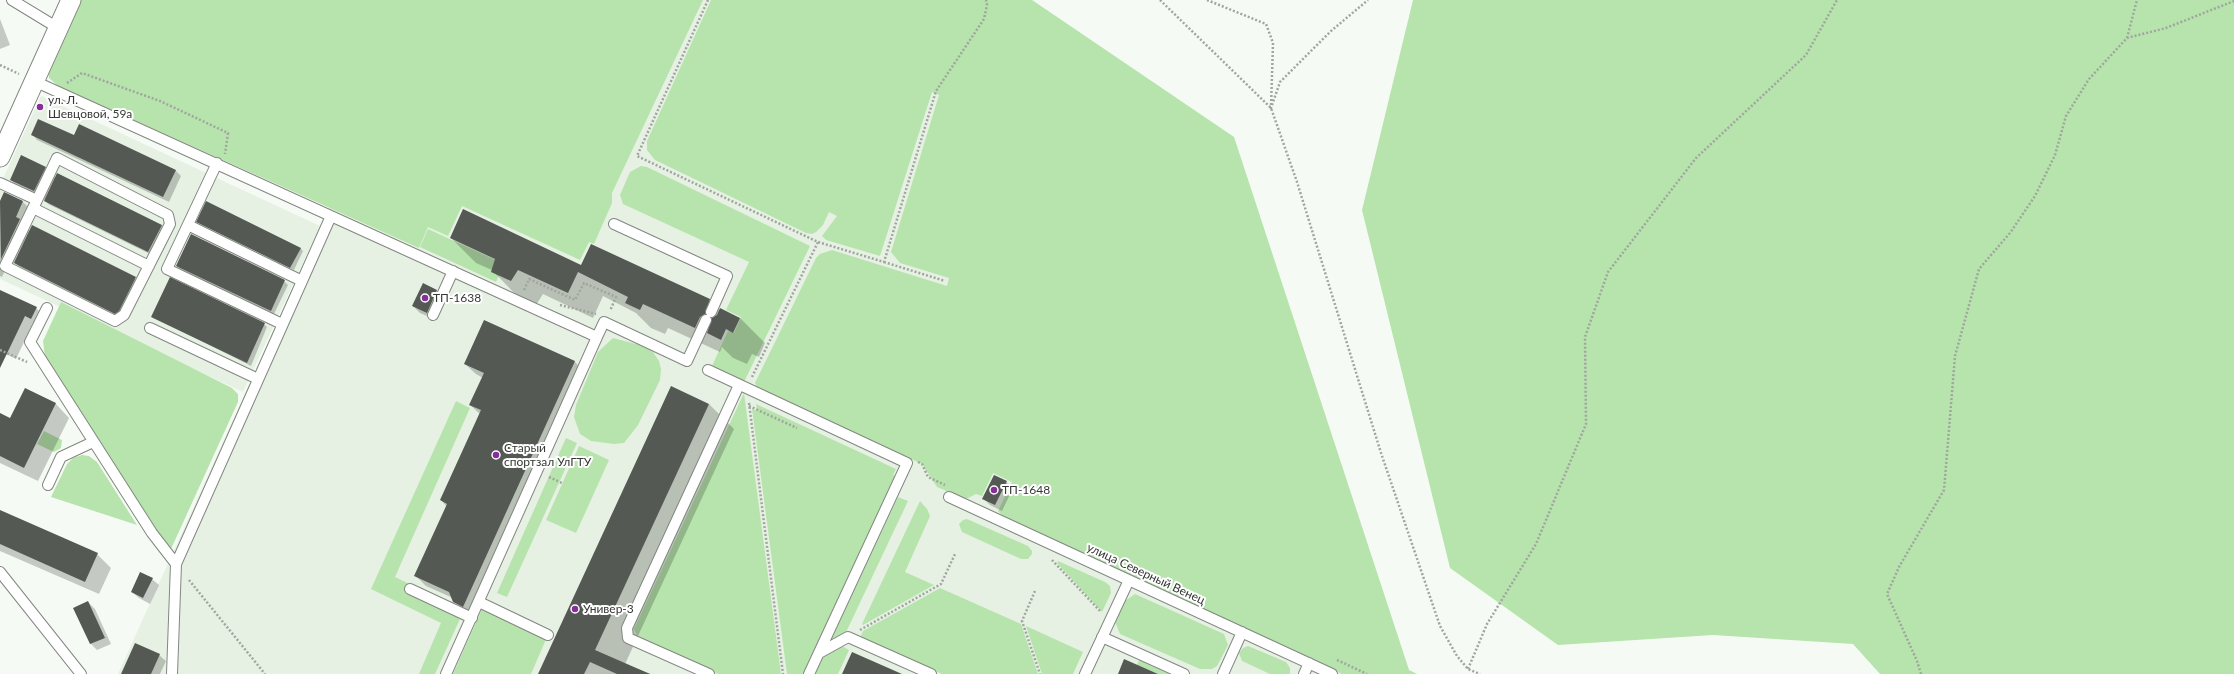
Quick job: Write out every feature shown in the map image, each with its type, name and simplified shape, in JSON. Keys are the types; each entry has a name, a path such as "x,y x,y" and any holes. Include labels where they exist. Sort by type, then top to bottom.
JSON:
{"street":[{"path":"0,157 4,137 34,81 71,0"}],"lane":[{"path":"12,0 58,28"},
{"path":"34,81 597,337"},
{"path":"57,158 168,215 170,224 124,315 115,321 6,266 35,204 57,158"},
{"path":"220,165 188,225 167,269 282,324"},
{"path":"0,182 35,204 149,266"},
{"path":"172,674 176,564 282,324 332,216"},
{"path":"446,674 604,322 688,361 727,276 614,224"},
{"path":"188,225 302,281"},
{"path":"433,315 453,271"},
{"path":"47,308 30,342 152,533 176,564"},
{"path":"150,328 258,379"},
{"path":"708,370 907,463 809,674"},
{"path":"709,674 628,638 627,628 743,386"},
{"path":"48,485 61,457 94,442"},
{"name":"улица Северный Венец","path":"949,497 1332,674"},
{"path":"0,572 81,674"},
{"path":"1085,674 1129,580"},
{"path":"410,589 472,618"},
{"path":"478,602 548,635"},
{"path":"1223,674 1242,632"},
{"path":"819,653 848,637 931,674"},
{"path":"1102,637 1184,674"},
{"path":"1304,674 1309,663"}],"path":[{"path":"708,0 637,156 818,242 945,281"},
{"path":"884,262 936,91 984,19 987,5 986,0"},
{"path":"1160,0 1271,108"},
{"path":"1207,0 1266,24 1273,43 1271,108 1297,182 1382,453 1425,584 1440,626 1457,656 1468,669 1480,674"},
{"path":"1271,108 1280,82 1331,31 1368,0"},
{"path":"1468,669 1487,624 1536,544 1586,424 1585,337 1608,272 1696,158 1806,55 1837,0"},
{"path":"1921,674 1917,661 1887,594 1899,567 1944,490 1956,356 1979,269 2010,233 2035,196 2056,155 2066,116 2089,79 2127,38 2137,0"},
{"path":"2127,38 2166,28 2234,1"},
{"path":"0,65 34,81"},
{"path":"55,90 82,73 160,101 228,133 220,165"},
{"path":"743,386 818,242"},
{"path":"519,301 529,279 576,300 584,283 616,297 604,322"},
{"path":"0,350 31,364"},
{"path":"753,407 749,405 783,674"},
{"path":"848,637 941,584 955,554"},
{"path":"1049,557 1109,622"},
{"path":"176,564 265,674"},
{"path":"1035,591 1022,622 1040,674"}],"shaded area":[{"path":"416,0 1032,0 1234,137 1409,670 1417,674 118,674 336,192"},
{"path":"41,96 320,226 243,392 0,279 0,185"}],"green space":[{"path":"81,0 703,0 612,193 612,203 594,244 589,242 580,260 462,206 448,236 428,227 419,248 58,86 49,78 48,70"},
{"path":"711,0 1032,0 1234,137 1409,670 1417,674 1342,674 1004,517 998,511 1012,482 993,473 982,496 976,494 966,499 937,487 922,464 758,389 755,383 816,258 820,254 832,250 947,286 949,278 900,263 891,252 939,95 932,92 880,256 826,240 822,236 837,216 829,212 823,225 816,232 812,234 806,233 655,160 647,150 647,141"},
{"path":"1413,0 2234,0 2234,674 1880,674 1853,644 1713,635 1558,645 1450,568 1362,210"},
{"path":"641,166 647,167 810,246 744,382 712,366 728,331 734,333 741,317 726,310 749,262 623,204 620,195 630,172"},
{"path":"428,229 504,264 496,282 420,247"},
{"path":"61,302 232,388 238,394 238,402 171,549 168,548 160,537 45,358 43,341"},
{"path":"613,338 644,346 653,352 659,361 661,369 660,380 638,425 624,443 614,444 591,441 580,434 574,417 576,405 598,352"},
{"path":"744,393 781,674 718,674 638,638 634,629"},
{"path":"456,401 470,408 395,577 464,610 435,674 419,674 441,623 371,589"},
{"path":"756,404 896,469 893,475 896,476 805,674 787,674 752,409 757,411"},
{"path":"44,431 62,440 61,448 54,452 37,444"},
{"path":"566,438 577,443 507,597 497,593"},
{"path":"579,446 609,460 576,533 546,520"},
{"path":"82,455 89,456 97,462 137,525 51,497 67,464 73,458"},
{"path":"898,497 908,501 840,645 849,650 838,674 815,674"},
{"path":"920,501 927,509 930,516 905,572 934,585 863,625 862,624"},
{"path":"967,519 1028,546 1032,551 1032,554 1028,559 1021,559 962,532 959,524 963,520"},
{"path":"1058,561 1105,582 1110,586 1111,593 1102,612 1057,563"},
{"path":"940,588 1021,624 1038,674 942,674 860,638 863,631"},
{"path":"1135,594 1224,634 1228,645 1217,666 1212,669 1200,669 1120,634 1115,622 1125,601"},
{"path":"483,607 547,637 531,674 453,674"},
{"path":"1026,626 1083,652 1073,674 1042,674"},
{"path":"1248,646 1286,662 1290,668 1290,674 1270,674 1242,661 1239,653 1243,648"},
{"path":"1140,658 1177,674 1158,674 1137,665"}],"building":[{"path":"38,119 74,135 79,124 176,170 163,197 31,135"},
{"path":"21,155 46,167 34,191 10,180"},
{"path":"57,173 162,225 148,252 44,201"},
{"path":"4,192 23,201 16,217 20,219 1,259 0,201"},
{"path":"206,201 301,248 290,268 196,222"},
{"path":"463,209 581,265 591,244 710,299 705,314 700,317 695,328 643,304 640,310 625,303 628,297 578,272 568,293 518,270 511,281 491,272 495,259 450,238"},
{"path":"32,225 136,277 119,311 115,314 14,263"},
{"path":"191,234 285,280 271,311 176,266"},
{"path":"170,277 265,323 247,363 151,317"},
{"name":"ТП-1638","path":"423,283 437,290 427,313 412,306"},
{"path":"0,290 37,307 31,319 25,316 0,368"},
{"path":"720,308 740,318 733,333 726,329 721,340 707,333 712,318 717,315"},
{"name":"Старый спортзал УлГТУ","path":"484,320 575,361 463,607 453,602 449,592 414,576 447,504 440,500 481,410 469,405 484,373 464,364"},
{"path":"671,386 709,404 595,650 650,674 617,674 590,662 584,674 538,674"},
{"path":"25,388 56,403 24,468 0,456 0,413 10,418"},
{"name":"ТП-1648","path":"994,475 1007,481 995,505 982,499"},
{"path":"0,510 98,553 85,582 0,544"},
{"path":"140,572 153,578 143,598 131,592"},
{"path":"88,601 105,638 90,644 73,608"},
{"path":"135,643 160,654 151,674 121,674"},
{"path":"852,652 902,674 842,674"},
{"path":"1124,659 1158,674 1118,674"}],"place":[{"name":"ул. Л. Шевцовой, 59а","path":"40,107"},
{"name":"ТП-1638","path":"425,298"},
{"name":"Старый спортзал УлГТУ","path":"496,455"},
{"name":"ТП-1648","path":"994,490"},
{"name":"Универ-3","path":"575,609"}]}
